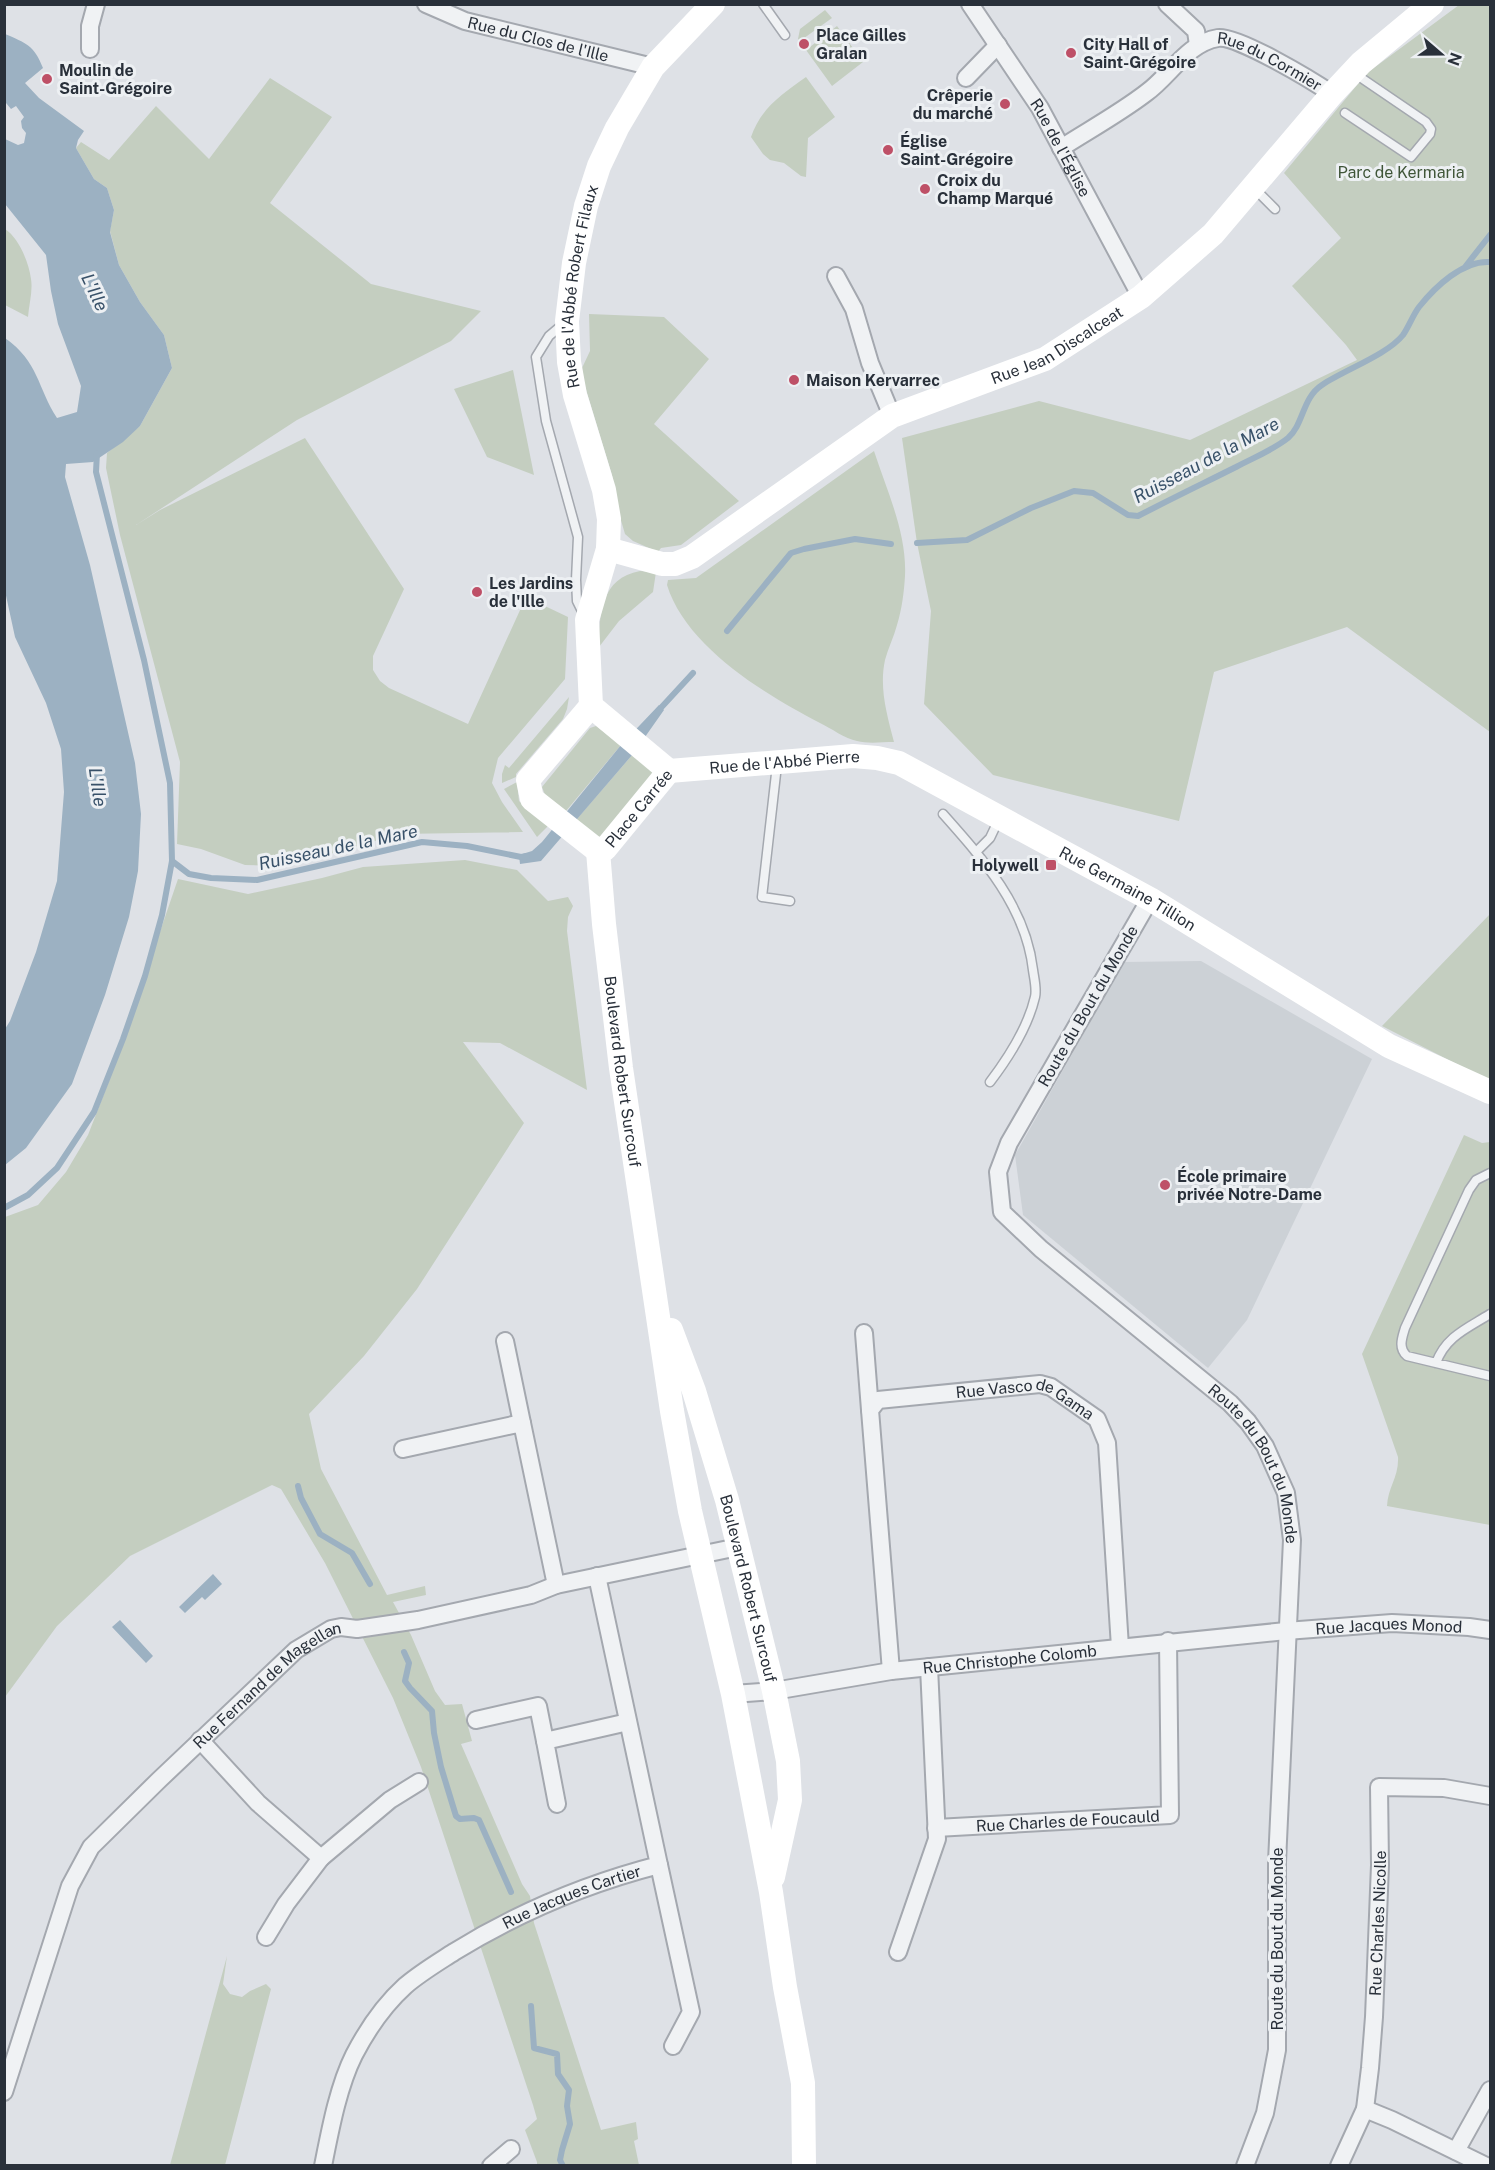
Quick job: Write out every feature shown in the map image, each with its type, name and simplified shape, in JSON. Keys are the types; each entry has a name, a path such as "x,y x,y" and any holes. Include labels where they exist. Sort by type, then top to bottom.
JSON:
{"street":[{"path":"90,49 90,26 96,4"},
{"name":"Rue du Clos de l'Ille","path":"426,4 465,21 653,67"},
{"name":"Rue de l'Abbé Robert Filaux","path":"591,706 587,620 608,549 609,519 604,490 575,395 569,362 567,321 574,263 586,206 599,166 617,128 653,67 713,4"},
{"name":"Rue de l'Église","path":"969,4 1041,108 1141,297"},
{"path":"1167,4 1196,31 1198,45"},
{"name":"Rue Jean Discalceat","path":"608,549 662,564 675,564 692,557 892,416 1045,359 1141,297 1213,234 1253,187 1338,104 1352,72 1432,4"},
{"name":"Rue du Cormier","path":"1061,148 1148,93 1198,45 1218,38 1231,39 1314,82 1338,104"},
{"path":"966,78 998,45"},
{"path":"836,276 854,309 870,363 892,416"},
{"name":"Place Carrée","path":"591,706 661,764 605,849 591,845 532,799 528,780 591,706"},
{"name":"Rue de l'Abbé Pierre","path":"661,764 777,762 853,756 899,763"},
{"name":"Rue Germaine Tillion","path":"899,763 1150,899 1389,1046 1491,1092"},
{"name":"Boulevard Robert Surcouf","path":"591,845 604,924 621,1068 672,1411 699,1554 733,1694 771,1892 802,2083 804,2166"},
{"name":"Route du Bout du Monde","path":"1150,899 1009,1143 998,1172 1002,1212 1041,1249 1230,1403 1248,1422 1265,1446 1286,1493 1292,1540 1277,1862 1276,2050 1266,2113 1245,2166"},
{"name":"Boulevard Robert Surcouf","path":"656,1292 694,1391 727,1500 774,1691 788,1761 790,1800 774,1864 771,1892"},
{"path":"864,1333 891,1671"},
{"path":"505,1341 555,1585"},
{"name":"Rue Vasco de Gama","path":"870,1410 878,1400 1040,1384 1051,1387 1097,1419 1107,1443 1120,1647"},
{"path":"403,1449 522,1423"},
{"name":"Rue Fernand de Magellan","path":"4,2092 70,1886 91,1847 296,1650 331,1629 341,1627 357,1629 418,1620 531,1595 555,1585 738,1547"},
{"name":"Rue Jacques Cartier","path":"323,2166 335,2110 352,2058 378,2015 404,1987 421,1973 479,1937 532,1910 585,1887 659,1865 597,1576"},
{"name":"Rue Jacques Monod","path":"1286,1631 1392,1623 1491,1630"},
{"name":"Rue Christophe Colomb","path":"733,1694 774,1691 891,1671 1168,1641 1286,1631"},
{"name":"Rue Charles de Foucauld","path":"936,1828 1170,1815 1168,1641"},
{"path":"898,1952 937,1839 929,1667"},
{"path":"476,1720 538,1706 557,1804"},
{"path":"545,1741 628,1722"},
{"path":"200,1740 258,1803 321,1858"},
{"path":"266,1937 286,1904 321,1858 390,1800 419,1782"},
{"name":"Rue Charles Nicolle","path":"1339,2166 1365,2109 1374,2017 1380,1865 1379,1787 1444,1788 1491,1796"},
{"path":"659,1865 691,2012 673,2046"},
{"path":"1456,2151 1491,2090"},
{"path":"1365,2109 1486,2166"},
{"path":"490,2166 511,2149"}],"lane":[{"path":"763,4 785,35"},
{"path":"1338,104 1411,157 1430,134 1431,129 1426,122 1352,72"},
{"path":"1253,187 1275,209"},
{"path":"567,321 549,336 536,357 546,421 579,537 577,601 587,620"},
{"path":"777,762 762,897 790,900"},
{"path":"943,814 1001,885 1020,921 1032,960 1036,995 1006,1061 990,1082"},
{"path":"976,852 990,838 1000,816"},
{"path":"1491,1173 1476,1180 1469,1190 1402,1340 1403,1352 1407,1356 1491,1376"},
{"path":"1436,1363 1446,1343 1455,1334 1491,1314"}],"shaded area":[{"name":"École primaire privée Notre-Dame","path":"1201,961 1372,1059 1247,1320 1208,1368 1023,1215 1015,1155 1124,962"}],"green space":[{"name":"Parc de Kermaria","path":"1459,5 1490,5 1490,732 1347,627 1214,672 1179,821 993,775 924,704 931,611 917,543 902,438 1039,401 1190,440 1357,360 1292,286 1341,238 1284,173 1367,73"},
{"path":"825,10 832,18 800,41 798,39 800,29"},
{"path":"837,26 863,62 832,86 806,50"},
{"path":"806,77 835,117 808,138 806,177 801,176 784,163 770,160 751,137 766,110"},
{"path":"270,78 332,117 270,203 371,284 481,311 451,341 297,420 136,525 160,510 305,438 404,589 373,656 373,670 380,681 389,688 468,724 526,597 568,617 565,679 498,758 492,783 523,832 399,834 316,858 278,866 245,865 201,849 177,844 180,762 120,535 106,468 107,453 140,426 172,368 164,335 140,302 119,265 110,231 114,210 107,188 94,179 76,148 81,142 109,160 156,106 209,159"},
{"path":"5,229 19,245 30,273 32,288 28,317 5,305"},
{"path":"589,314 664,317 709,359 654,424 739,501 681,545 661,548 658,552 633,541 625,534 612,475 584,383 582,368 590,351"},
{"path":"513,370 534,475 487,457 454,389"},
{"path":"874,451 895,512 905,560 905,582 901,607 883,670 885,701 894,742 866,742 848,738 799,712 753,683 730,667 691,629 677,608 667,585 668,580 696,578"},
{"path":"640,571 656,572 653,592 619,621 599,647 602,610 610,589 627,575"},
{"path":"569,697 563,719 516,774 516,777 502,783 505,765 509,768"},
{"path":"596,726 621,745 566,811 545,795 542,787 590,728"},
{"path":"633,754 652,771 653,775 604,836 597,837 576,820"},
{"path":"517,782 519,801 548,826 537,837 504,789"},
{"path":"465,860 517,870 548,901 568,897 573,906 568,917 567,931 587,1090 500,1043 463,1042 524,1123 417,1289 364,1356 309,1414 321,1469 387,1595 425,1586 426,1595 393,1602 411,1635 435,1691 445,1705 462,1704 472,1741 461,1744 522,1884 530,1896 534,1923 601,2130 636,2122 638,2139 634,2141 639,2165 537,2165 525,2130 537,2119 533,2105 421,1767 393,1698 325,1563 281,1489 272,1485 130,1556 57,1626 5,1697 5,1217 38,1205 66,1172 88,1135 109,1081 178,879 248,894 363,867"},
{"path":"1490,914 1490,1081 1382,1026"},
{"path":"1464,1135 1482,1143 1490,1142 1490,1525 1387,1506 1397,1470 1398,1457 1362,1354"},
{"path":"227,1956 223,1984 230,1994 242,1997 266,1984 271,1989 225,2165 170,2165"}],"water":[{"name":"L'Ille","path":"5,34 33,50 43,68 25,83 39,98 84,131 76,148 94,179 107,188 114,210 110,232 119,265 140,302 164,335 172,368 140,426 123,442 93,462 66,464 65,477 90,565 135,763 141,814 138,871 129,917 105,995 72,1084 26,1148 5,1165 5,1029 36,952 57,881 64,792 61,749 46,703 15,637 5,591 5,338 25,356 57,418 77,412 81,386 58,324 46,255 5,204 5,139 18,145 24,143 26,133 21,121 24,117 16,106 11,109 5,104"},
{"path":"659,705 664,710 633,754 541,861 520,864 519,855 532,851 542,842 621,745"},
{"path":"213,1574 222,1584 205,1600 202,1597 185,1613 179,1607"},
{"path":"120,1620 153,1656 146,1663 112,1627"}],"waterway":[{"path":"1465,267 1490,235"},
{"name":"Ruisseau de la Mare","path":"917,543 967,540 1031,508 1074,491 1093,493 1128,515 1138,516 1263,454 1288,438 1297,426 1315,390 1331,379 1376,356 1396,342 1403,335 1419,307 1450,276 1470,265 1490,262"},
{"name":"Ruisseau de la Mare","path":"4,1208 28,1195 57,1168 94,1112 145,976 162,915 172,861 170,783 144,660 96,472 97,453"},
{"name":"Ruisseau de la Mare","path":"727,631 791,553 855,539 891,544"},
{"name":"Ruisseau de la Mare","path":"658,711 693,673"},
{"name":"Ruisseau de la Mare","path":"172,861 189,874 211,878 257,880 422,842 467,846 521,857 527,856"},
{"path":"298,1486 301,1498 320,1534 352,1553 370,1584"},
{"path":"404,1652 409,1663 405,1681 432,1711 441,1767 456,1816 460,1819 479,1820 511,1892"},
{"path":"531,2006 534,2048 557,2054 558,2074 569,2090 567,2106 570,2124 560,2160 563,2166"}],"place":[{"name":"Place Gilles Gralan","path":"804,44"},
{"name":"City Hall of Saint-Grégoire","path":"1071,53"},
{"name":"Moulin de Saint-Grégoire","path":"47,79"},
{"name":"Crêperie du marché","path":"1005,104"},
{"name":"Église Saint-Grégoire","path":"888,150"},
{"name":"Croix du Champ Marqué","path":"925,189"},
{"name":"Maison Kervarrec","path":"794,380"},
{"name":"Les Jardins de l'Ille","path":"477,592"},
{"name":"Holywell","path":"1051,865"},
{"name":"École primaire privée Notre-Dame","path":"1165,1185"}]}
